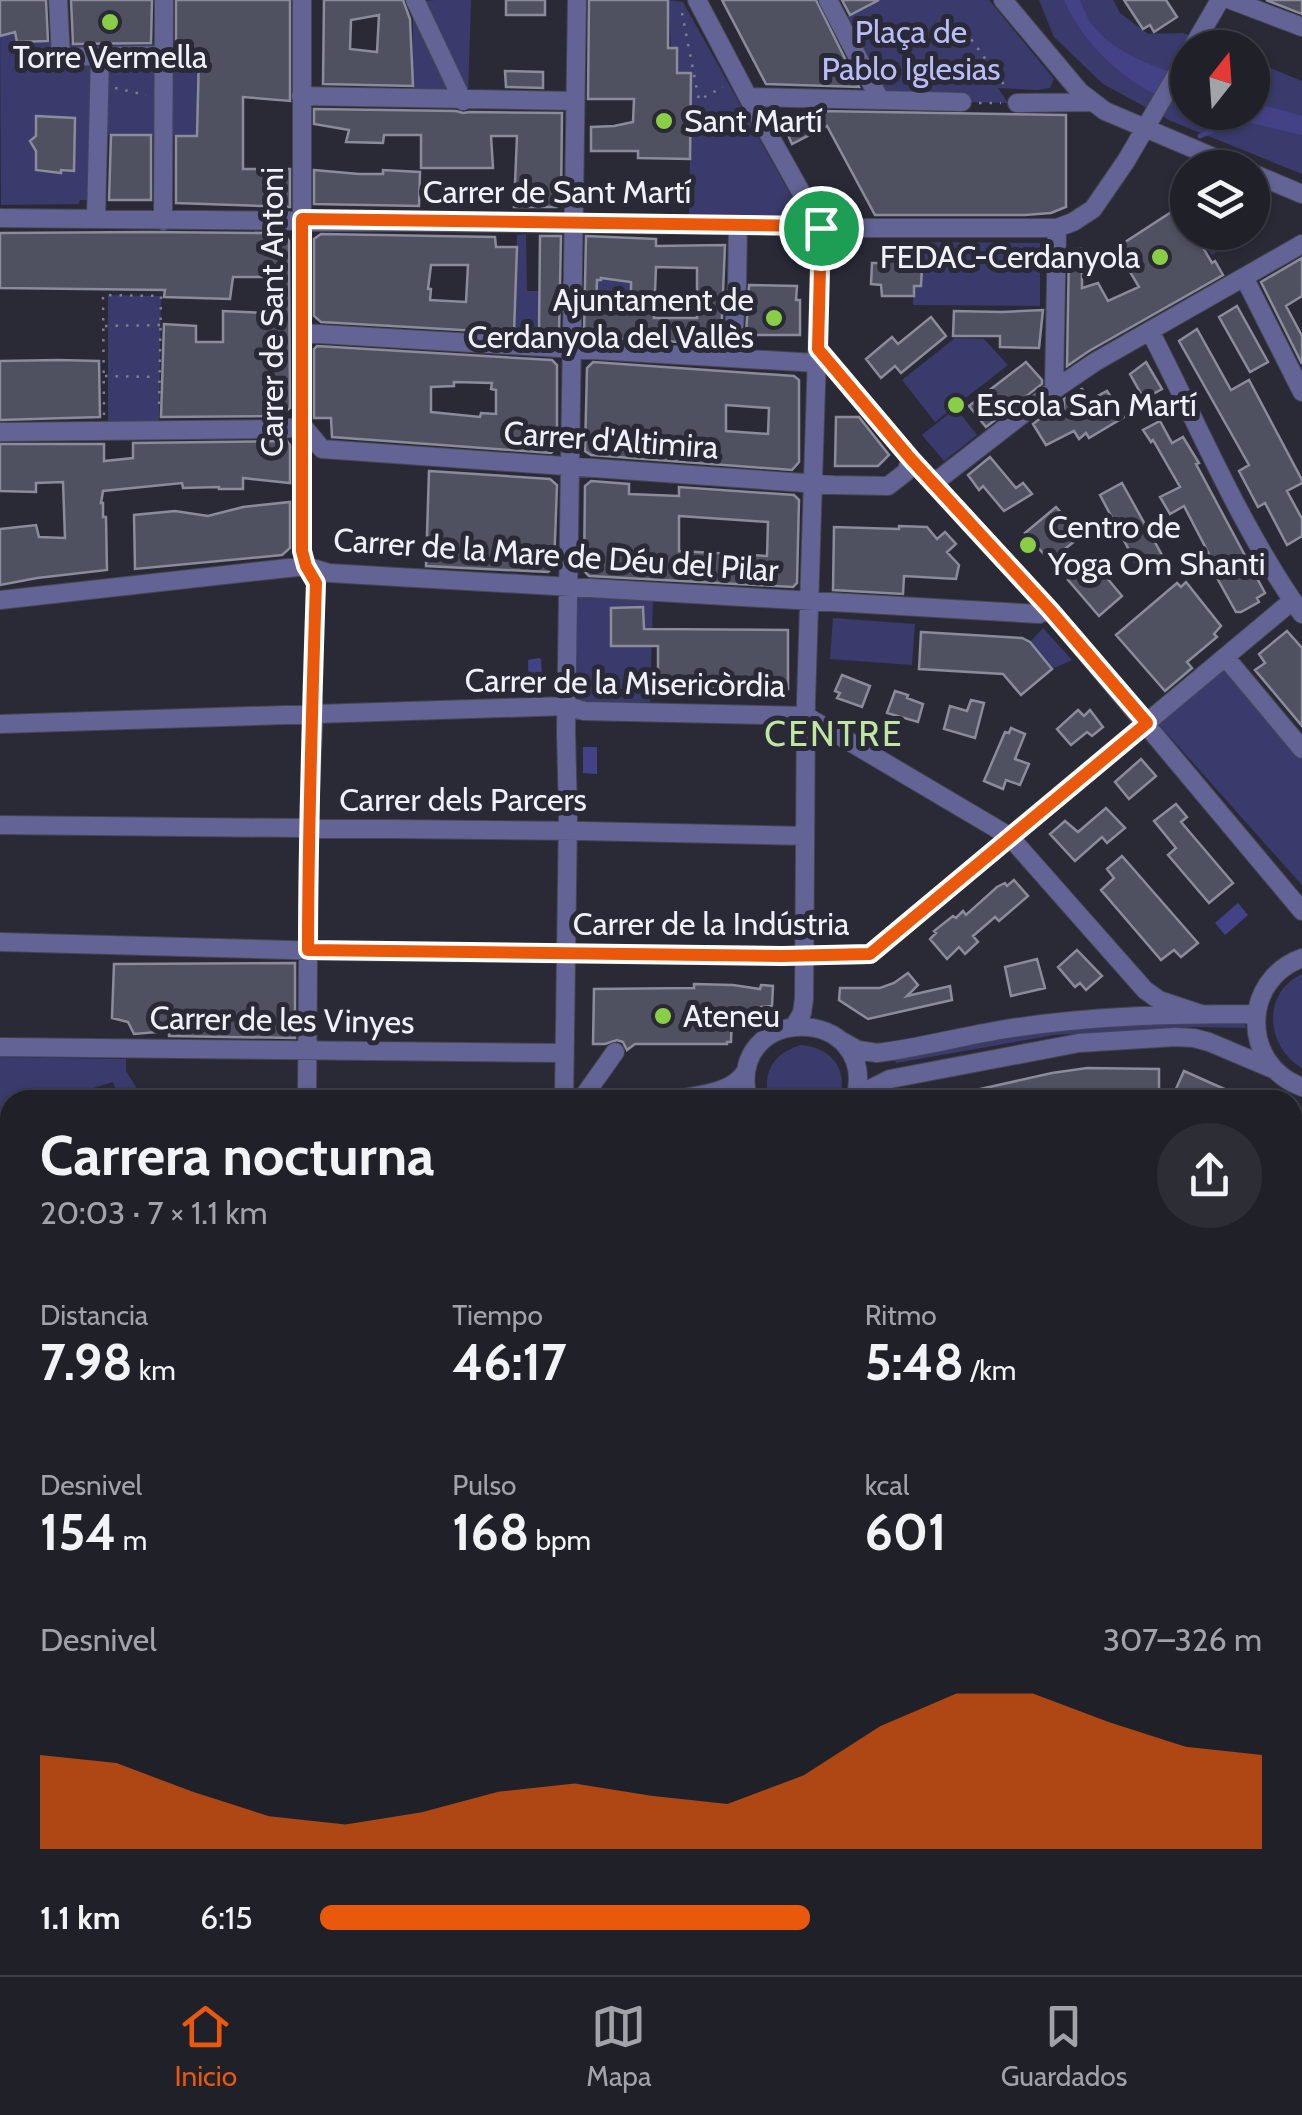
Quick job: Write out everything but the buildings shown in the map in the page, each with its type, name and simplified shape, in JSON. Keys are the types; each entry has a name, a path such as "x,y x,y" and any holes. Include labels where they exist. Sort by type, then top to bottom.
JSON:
{"street":[{"path":"58,0 61,56 163,55"},
{"path":"162,221 164,0"},
{"name":"Carrer de Sant Antoni","path":"302,0 302,551 316,583 307,1090"},
{"path":"415,0 463,101"},
{"path":"564,1090 577,0"},
{"path":"828,0 880,100"},
{"path":"1003,0 1092,102 1105,111 1148,121 1204,150"},
{"path":"1204,30 1220,0"},
{"path":"1231,0 1302,27"},
{"path":"690,6 748,97 816,228 804,998 795,1026"},
{"path":"96,219 100,56"},
{"path":"1054,390 1057,228 1093,209 1170,84"},
{"path":"302,96 576,102"},
{"path":"748,97 962,102"},
{"path":"1015,100 1092,102"},
{"path":"1270,181 1302,194"},
{"name":"Carrer de Sant Martí","path":"0,218 1057,228"},
{"path":"732,357 738,224"},
{"path":"934,484 1054,390 1302,244"},
{"path":"1244,277 1301,386"},
{"path":"1150,331 1235,500 1297,608"},
{"path":"302,333 732,357 817,356 846,383 1050,610 1302,911"},
{"path":"816,390 830,379 846,383"},
{"path":"0,432 303,426"},
{"name":"Carrer d'Altimira","path":"303,426 322,449 813,484 888,486 906,472 911,459"},
{"name":"Carrer de la Mare de Déu del Pilar","path":"0,600 306,566 329,573 569,588 1039,614 1050,610"},
{"name":"Carrer de la Indústria","path":"0,942 308,950 870,954 1226,658 1297,608"},
{"path":"1226,658 1302,749"},
{"name":"Carrer de la Misericòrdia","path":"0,724 567,706 584,712 806,716 1009,836 1145,990 1159,1000 1201,1014"},
{"name":"Carrer dels Parcers","path":"0,825 805,836"},
{"path":"1299,1090 1273,1068 1262,1052 1256,1014 1263,991 1277,972 1302,958"},
{"path":"720,1090 740,1082 752,1054 764,1040 778,1030 795,1026 811,1026 858,1050 877,1053 1058,1022 1175,1013 1256,1014"},
{"path":"870,1090 890,1079 1079,1043 1176,1036 1209,1042 1273,1068"},
{"path":"840,1040 858,1070 858,1090"},
{"name":"Carrer de les Vinyes","path":"0,1047 564,1053"},
{"path":"588,1090 615,1052"},
{"path":"746,1070 746,1090"}],"path":[{"path":"690,6 699,100 729,83"},
{"path":"961,38 972,39 1015,100"},
{"path":"101,85 162,98"},
{"path":"962,102 1015,100"},
{"path":"104,431 103,295 161,296 158,430"},
{"path":"103,326 160,325"},
{"path":"104,376 160,377"}],"green space":[{"path":"471,0 468,95 413,92 413,2"},
{"path":"668,0 683,2 808,226 689,223 691,74 677,73 677,48 671,48"},
{"name":"Plaça de Pablo Iglesias","path":"879,0 989,0 1054,79 1050,88 998,88 1008,103 884,100 842,19"},
{"path":"1039,0 1113,0 1120,13 1148,34 1170,33 1170,120 1103,84 1054,37"},
{"path":"0,29 15,32 17,42 168,44 169,53 199,54 197,136 95,135 92,200 80,200 79,204 1,205"},
{"path":"1270,68 1302,81 1302,174 1270,161 1270,150 1243,150 1193,130 1270,130"},
{"path":"526,234 527,291 539,291 539,269 549,269 540,301 539,334 514,333 517,235"},
{"path":"913,242 1040,243 1040,306 913,305"},
{"path":"601,273 643,274 641,341 629,341 630,308 595,306"},
{"path":"108,295 161,296 159,430 108,426"},
{"path":"955,338 984,339 1008,365 935,422 902,380"},
{"path":"956,408 977,435 944,461 922,435"},
{"path":"576,594 653,598 650,702 577,702"},
{"path":"833,618 915,624 912,665 830,659"},
{"path":"1043,628 1072,660 1052,669 1030,642"},
{"path":"1226,658 1302,749 1302,885 1153,718"},
{"path":"1302,974 1302,1068 1281,1047 1273,1020 1280,994"},
{"path":"1244,1021 1246,1028 1054,1035 896,1063 895,1059 1084,1025"},
{"path":"801,1045 812,1047 829,1056 840,1070 842,1090 767,1090 772,1065"},
{"path":"0,1057 126,1059 126,1071 138,1090 116,1090 113,1082 87,1090 0,1090"}],"shaded area":[{"path":"1064,0 1080,0 1090,22 1110,42 1170,71 1170,101 1114,67 1073,18"},
{"path":"1270,107 1302,116 1302,135 1270,128"},
{"path":"539,658 542,685 529,687 528,660"},
{"path":"583,747 597,747 597,774 583,773"},
{"path":"1238,903 1248,915 1225,935 1215,923"}],"waterway":[{"path":"1200,136 1214,130"}],"place":[{"name":"Torre Vermella","path":"110,22"},
{"name":"Sant Martí","path":"664,121"},
{"name":"FEDAC-Cerdanyola","path":"1160,257"},
{"name":"Ajuntament de Cerdanyola del Vallès","path":"774,318"},
{"name":"Escola San Martí","path":"956,405"},
{"name":"Centro de Yoga Om Shanti","path":"1028,545"},
{"name":"Ateneu","path":"663,1016"}],"district":[{"name":"CENTRE","path":"834,734"}],"route":[{"path":"302,219 821,228 818,349 1147,723 870,954 308,950 316,583 302,551 302,219"}]}
